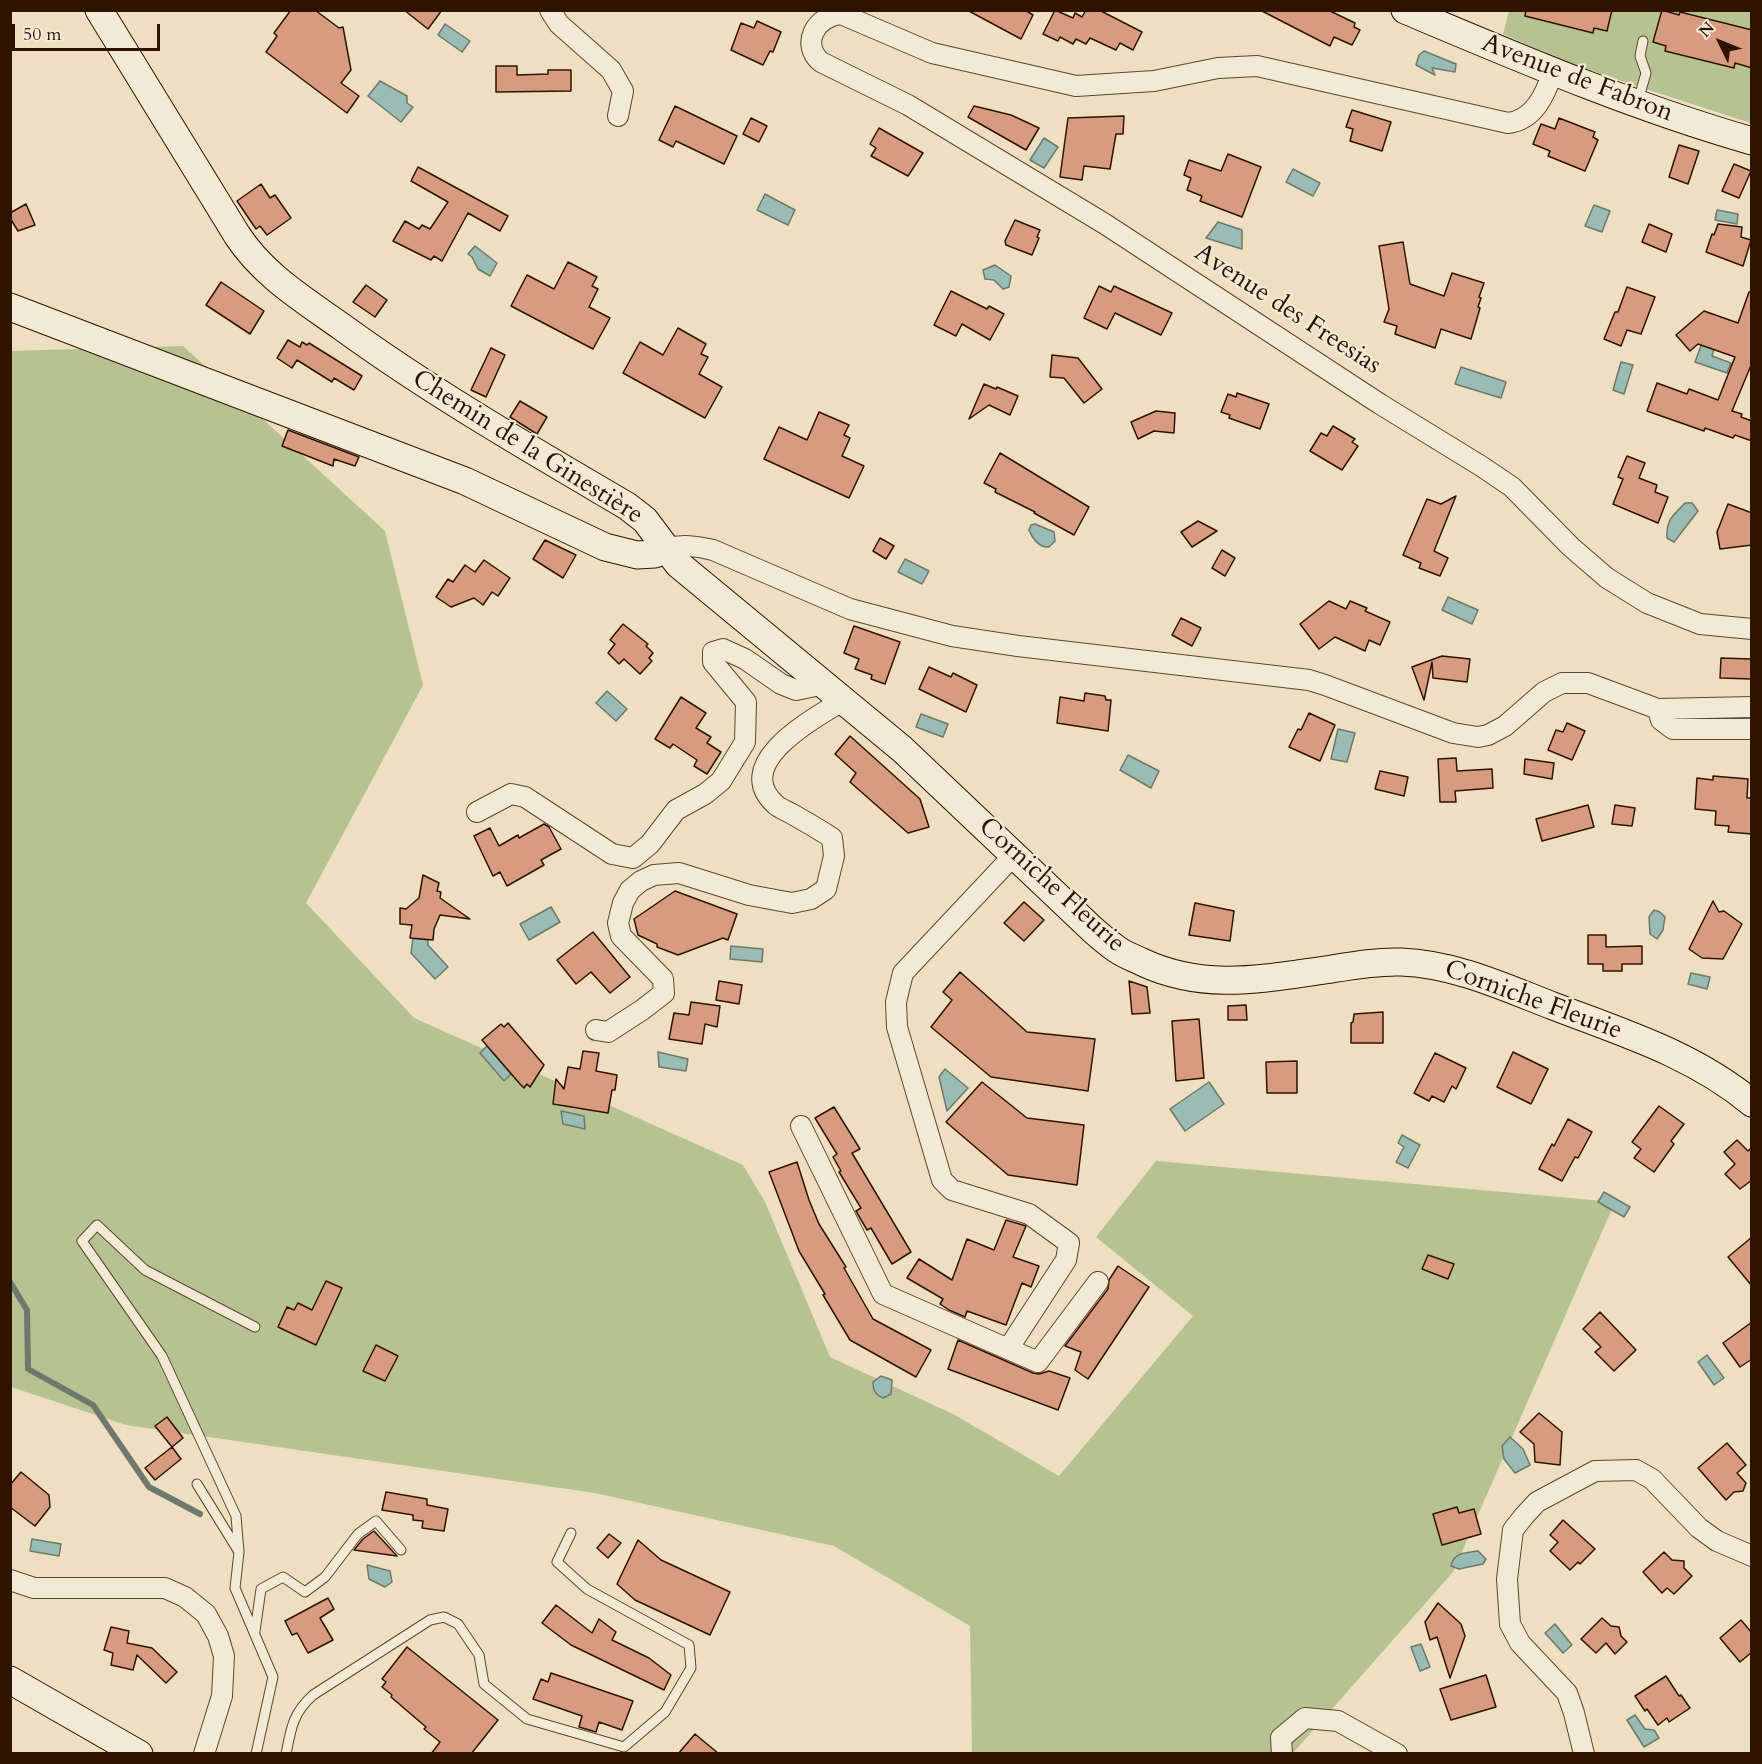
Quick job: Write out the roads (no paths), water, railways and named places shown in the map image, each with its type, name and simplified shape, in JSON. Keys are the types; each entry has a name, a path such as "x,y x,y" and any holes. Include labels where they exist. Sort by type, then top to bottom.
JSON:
{"main road":[{"name":"Chemin de la Ginestière","path":"10,307 465,481 605,548 637,555 655,554 665,549 645,520 627,506 460,407 391,363 279,282 261,266 237,235 99,10"},
{"name":"Avenue de Fabron","path":"1405,10 1554,72 1709,129 1752,141"},
{"name":"Corniche Fleurie","path":"665,549 678,564 902,749 1013,856 1119,951 1154,967 1185,977 1216,982 1254,981 1366,963 1401,962 1435,965 1471,975 1670,1051 1708,1072 1752,1103"},
{"path":"10,1680 139,1754"}],"street":[{"path":"550,10 559,24 611,70 623,91 618,116"},
{"name":"Avenue des Freesias","path":"1554,72 1548,87 1528,117 1518,122 1508,123 1257,66 1218,68 1154,81 1076,87 932,53 841,14 815,16 811,48 814,56 821,62 908,105 1095,218 1380,404 1512,487 1571,547 1607,578 1647,603 1700,624 1752,629"},
{"path":"665,549 676,546 696,546 713,550 850,609 952,636 1018,646 1309,680 1453,734 1488,735 1505,726 1544,692 1562,683 1588,683 1658,709 1752,707"},
{"path":"477,812 511,794 525,797 612,854 633,858 650,844 676,810 705,794 721,781 745,742 746,702 713,662 713,652 723,649 745,659 781,684 796,690 835,692"},
{"path":"596,1030 608,1032 664,993 663,979 621,936 618,923 623,903 630,890 640,881 654,875 679,873 749,895 792,903 811,899 826,889 834,856 832,838 776,805 763,787 764,770 780,744 835,692"},
{"path":"1658,709 1661,720 1673,729 1752,729"},
{"path":"1008,1349 1066,1260 1069,1243 1029,1214 952,1190 942,1180 897,1027 896,1002 903,972 1013,856"},
{"path":"801,1126 883,1294 1038,1362 1098,1282"},
{"path":"1584,1754 1567,1693 1520,1643 1510,1624 1507,1580 1513,1530 1524,1516 1537,1502 1595,1471 1636,1470 1652,1479 1699,1528 1752,1556"},
{"path":"10,1580 34,1588 165,1588 185,1597 206,1614 218,1636 224,1656 222,1696 204,1754"},
{"path":"1282,1754 1281,1738 1305,1718 1338,1721 1397,1754"}],"lane":[{"path":"1637,103 1646,73 1640,56 1643,41"},
{"path":"255,1327 145,1270 97,1225 82,1241 162,1356 236,1516 239,1552 235,1588 273,1677 256,1754"},
{"path":"197,1484 239,1552"},
{"path":"254,1633 261,1588 283,1577 305,1592 325,1577 358,1534 376,1521 401,1550"},
{"path":"286,1754 293,1719 302,1705 313,1695 430,1620 444,1617 458,1623 479,1655 484,1684 526,1719 624,1747 665,1712 691,1668 689,1645 587,1589 558,1562 571,1533"}],"water":[{"path":"445,24 470,41 462,52 438,35"},
{"path":"1424,51 1456,64 1455,72 1432,68 1435,75 1416,65 1419,55"},
{"path":"380,81 407,96 407,103 413,107 401,122 368,96"},
{"path":"1044,138 1058,147 1044,168 1030,160"},
{"path":"1293,169 1320,183 1313,196 1286,182"},
{"path":"765,194 795,210 788,225 757,210"},
{"path":"1594,205 1610,211 1602,232 1585,226"},
{"path":"1717,210 1738,214 1737,224 1715,220"},
{"path":"1218,222 1242,230 1242,249 1206,238"},
{"path":"475,246 497,263 490,276 478,269 468,254"},
{"path":"995,265 1011,276 1009,287 1003,289 994,280 985,279 983,270"},
{"path":"1702,343 1714,348 1712,356 1731,363 1727,373 1695,362"},
{"path":"1621,362 1633,365 1624,394 1613,390"},
{"path":"1461,367 1506,382 1501,398 1455,384"},
{"path":"1685,503 1692,503 1698,511 1674,542 1667,538 1668,526 1671,518"},
{"path":"1035,524 1054,532 1055,541 1049,547 1039,544 1032,536 1029,530 1031,525"},
{"path":"905,559 929,571 922,584 898,572"},
{"path":"1448,597 1478,610 1472,624 1442,610"},
{"path":"607,691 627,709 616,721 596,703"},
{"path":"921,714 948,724 943,737 916,727"},
{"path":"1338,729 1355,733 1347,762 1331,759"},
{"path":"1128,755 1159,771 1151,788 1120,770"},
{"path":"551,907 560,922 529,940 520,924"},
{"path":"1654,910 1665,917 1663,930 1657,939 1650,934 1649,917"},
{"path":"413,938 428,940 428,945 448,967 435,979 411,953"},
{"path":"731,946 763,949 762,962 730,959"},
{"path":"1691,973 1710,977 1707,989 1688,984"},
{"path":"487,1046 511,1074 504,1081 480,1053"},
{"path":"658,1052 688,1059 686,1071 659,1067"},
{"path":"945,1069 968,1088 947,1111 939,1077"},
{"path":"1209,1082 1224,1104 1185,1131 1170,1109"},
{"path":"561,1111 584,1116 585,1129 563,1124"},
{"path":"1402,1135 1420,1145 1408,1168 1396,1162 1404,1147 1398,1143"},
{"path":"1604,1192 1630,1207 1624,1217 1598,1202"},
{"path":"1707,1355 1724,1378 1714,1385 1698,1362"},
{"path":"881,1376 892,1380 891,1394 883,1398 875,1392 873,1385 873,1382"},
{"path":"1510,1437 1523,1449 1530,1465 1515,1473 1504,1459 1502,1446"},
{"path":"32,1539 61,1544 59,1556 30,1551"},
{"path":"1478,1551 1486,1559 1483,1564 1459,1569 1451,1566 1457,1556"},
{"path":"367,1565 390,1571 392,1582 385,1587 369,1579"},
{"path":"1555,1624 1572,1645 1563,1653 1545,1633"},
{"path":"1421,1644 1430,1667 1420,1671 1411,1647"},
{"path":"1635,1715 1645,1729 1654,1730 1659,1738 1644,1747 1627,1720"}],"waterway":[{"path":"10,1282 27,1310 28,1369 93,1405 149,1487 200,1514"}]}
